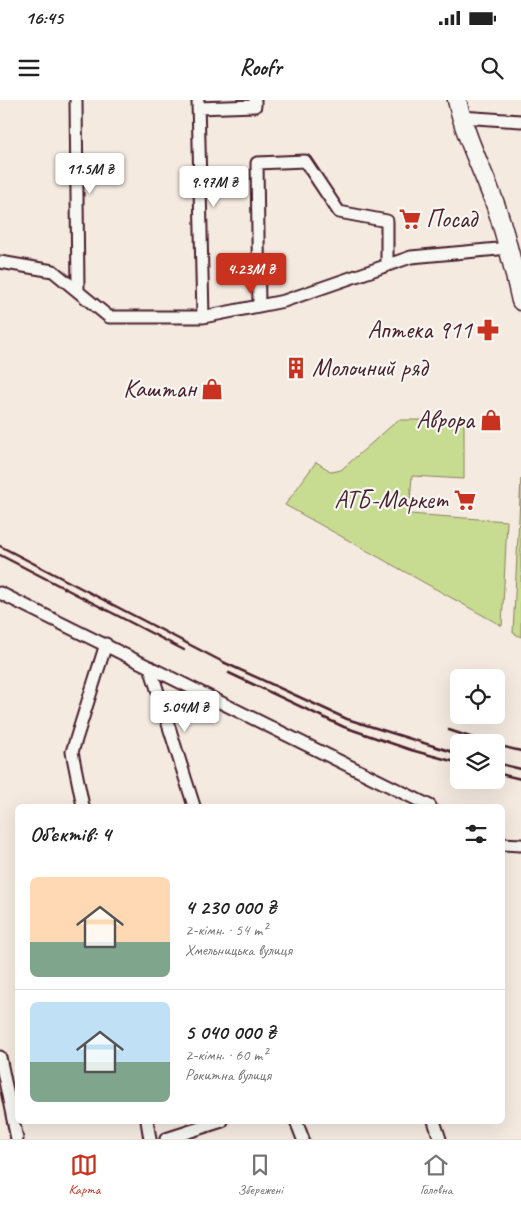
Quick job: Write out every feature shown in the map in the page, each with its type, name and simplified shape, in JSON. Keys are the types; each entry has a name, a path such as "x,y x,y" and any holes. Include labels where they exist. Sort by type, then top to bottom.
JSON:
{"main road":[{"path":"459,108 509,248 521,301"}],"street":[{"path":"76,100 78,289"},
{"path":"203,318 198,104 255,106 255,100"},
{"path":"459,108 521,121"},
{"path":"259,306 257,163 305,161 339,212 386,221 387,265"},
{"path":"0,262 53,272 78,289 109,317 203,318 284,301 411,257 509,248"},
{"path":"0,593 426,804"},
{"path":"83,804 72,752 106,644"},
{"path":"150,667 193,804"},
{"path":"0,1057 17,1139"},
{"path":"148,1124 150,1139"},
{"path":"166,1139 213,1124"},
{"path":"297,1124 303,1139"},
{"path":"435,1124 440,1139"}],"green space":[{"path":"398,420 464,420 464,479 412,476 409,514 507,521 502,626 285,505 316,462 332,472 341,470"},
{"path":"521,479 521,637 513,633"}],"railway":[{"path":"0,546 223,662 347,719 450,751"},
{"path":"0,555 184,650"},
{"path":"229,673 344,727 411,750 450,761"},
{"path":"449,730 461,734"},
{"path":"505,747 521,751"},
{"path":"505,765 521,769"},
{"path":"505,775 521,779"}],"place":[{"name":"Посад","path":"410,219"},
{"name":"Аптека 911","path":"488,330"},
{"name":"Молочний ряд","path":"296,368"},
{"name":"Каштан","path":"212,389"},
{"name":"Аврора","path":"491,420"},
{"name":"АТБ-Маркет","path":"465,500"}]}
